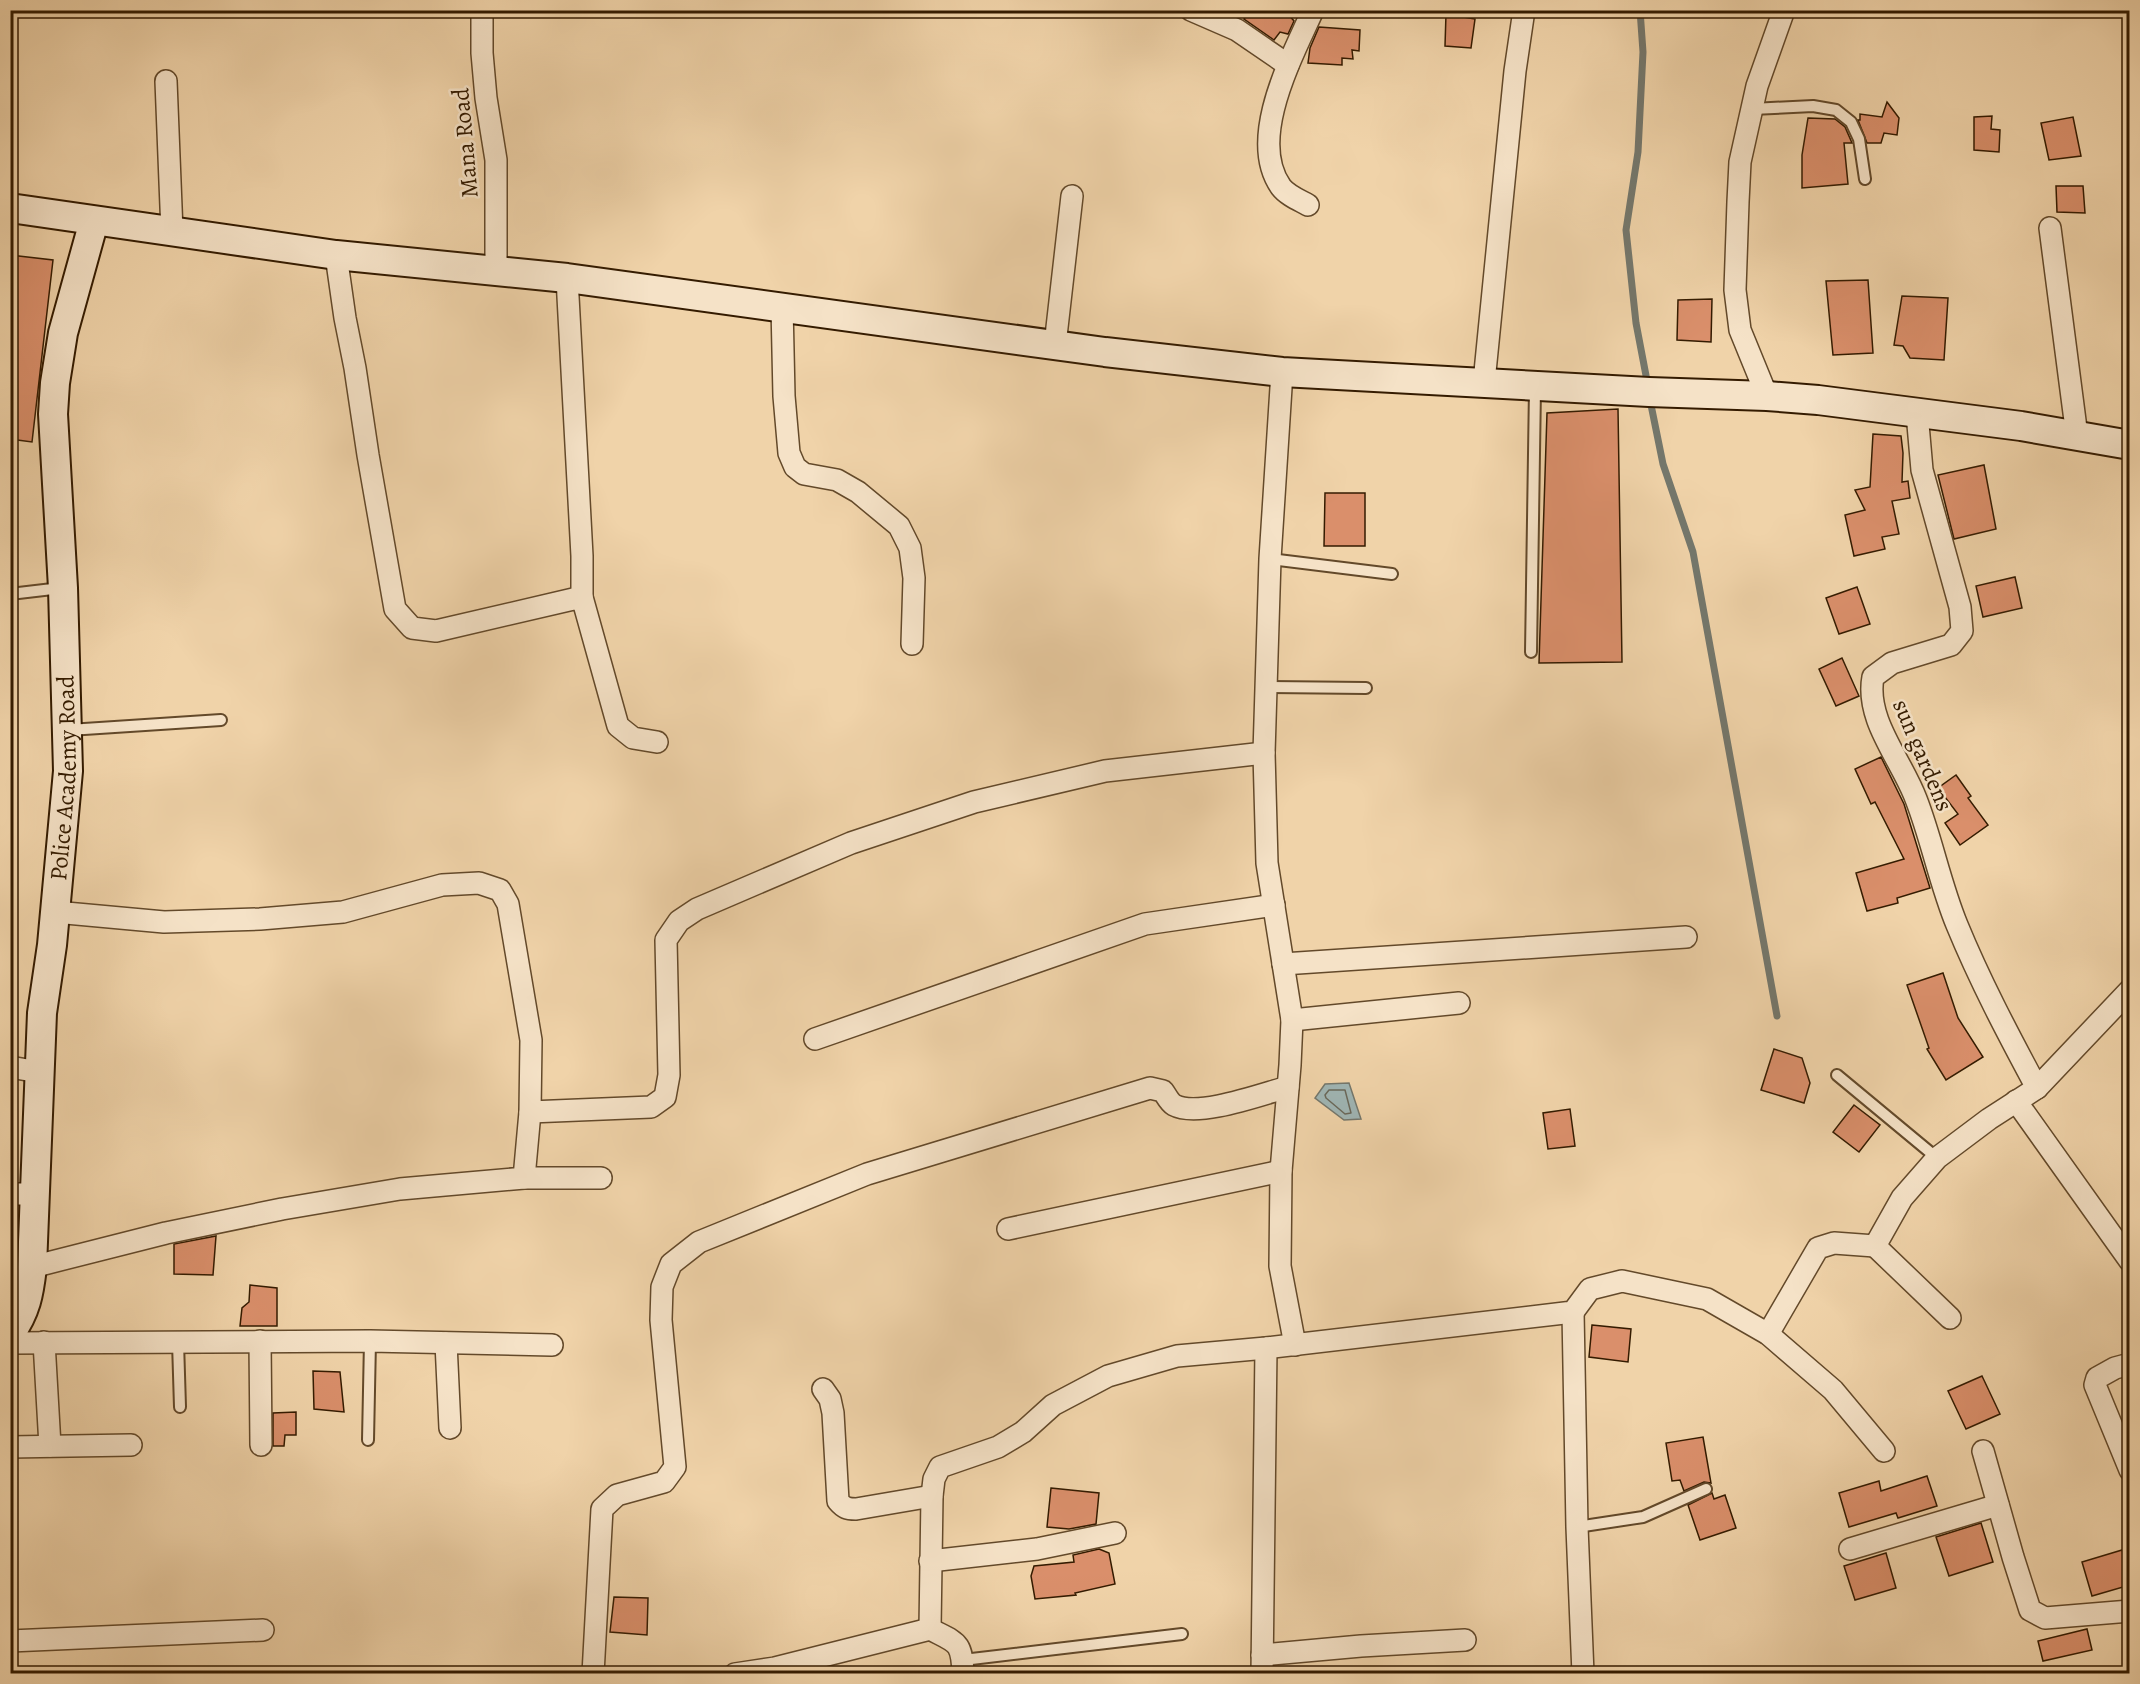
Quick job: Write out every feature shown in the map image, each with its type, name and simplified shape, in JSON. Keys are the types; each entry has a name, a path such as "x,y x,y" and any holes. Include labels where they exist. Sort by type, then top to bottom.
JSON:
{"main road":[{"path":"10,208 336,255 567,278 1055,345 1282,372 1818,400 2021,426 2130,445"},
{"name":"Police Academy Road","path":"10,1334 20,1320 29,1296 32,1267 23,1194 39,1072 42,1012 55,912 68,771 63,588 53,414 55,382 63,333 94,221"}],"street":[{"name":"Mana Road","path":"482,10 485,86 496,160 496,270"},
{"path":"1191,10 1237,30 1288,65"},
{"path":"1308,206 1283,189 1272,171 1268,147 1275,105 1288,65 1313,10"},
{"path":"1485,382 1515,71 1524,10"},
{"path":"1767,396 1740,330 1735,290 1740,162 1757,86 1784,10"},
{"path":"166,81 172,232"},
{"path":"1055,345 1072,196"},
{"path":"2050,228 2078,436"},
{"path":"336,255 395,609 412,628 436,631 582,597"},
{"path":"567,278 582,555 582,597 618,726 633,738 657,742"},
{"path":"782,306 784,396 789,453 795,467 804,474 837,480 858,492 899,526 910,548 914,578 912,644"},
{"path":"1282,372 1270,559 1264,753 1267,863 1292,1020 1281,1171 1280,1266 1294,1344"},
{"name":"sun gardens","path":"1917,413 1922,470 1960,607 1962,631 1951,645 1892,663 1873,676 1870,692 1875,712 1916,798 1956,923 1992,1005 2037,1088"},
{"path":"530,1112 651,1107 665,1097 669,1075 666,940 679,921 697,909 851,843 974,802 1105,771 1264,753"},
{"path":"55,912 164,922 260,919 343,912 442,885 479,883 500,890 508,904 531,1040 530,1112 524,1178"},
{"path":"815,1039 1145,924 1274,905"},
{"path":"1283,964 1686,937"},
{"path":"1875,1246 1902,1198 1937,1158 2037,1088 2130,990"},
{"path":"1292,1020 1459,1003"},
{"path":"10,1067 39,1072"},
{"path":"593,1674 602,1509 617,1495 663,1482 675,1467 661,1320 662,1287 671,1264 699,1242 867,1174 1149,1088 1163,1091 1172,1104 1186,1109 1210,1108 1288,1087"},
{"path":"2016,1101 2130,1261"},
{"path":"1008,1229 1281,1171"},
{"path":"32,1267 166,1233 282,1209 400,1189 524,1178 601,1178"},
{"path":"1768,1334 1818,1248 1834,1243 1875,1246 1950,1318"},
{"path":"1583,1674 1577,1527 1573,1312 1590,1289 1622,1281 1707,1299 1768,1334 1833,1390 1884,1452"},
{"path":"930,1629 932,1496 934,1479 940,1467 998,1447 1023,1432 1053,1406 1108,1377 1178,1356 1573,1312"},
{"path":"260,1341 261,1445"},
{"path":"10,1342 370,1341 552,1346"},
{"path":"44,1342 50,1446"},
{"path":"446,1343 450,1428"},
{"path":"1266,1348 1262,1664 1361,1646 1466,1640"},
{"path":"2130,1364 2115,1368 2097,1378 2095,1385 2130,1470"},
{"path":"823,1389 831,1399 838,1501 841,1505 846,1509 856,1509 932,1496"},
{"path":"10,1447 130,1445"},
{"path":"1983,1451 2030,1610 2045,1618 2130,1611"},
{"path":"1850,1549 1998,1505"},
{"path":"930,1561 1037,1549 1114,1533"},
{"path":"735,1674 775,1668 812,1666 930,1629 955,1642 962,1653 963,1667"},
{"path":"10,1641 263,1630"}],"lane":[{"path":"1752,109 1813,106 1836,110 1851,122 1859,139 1865,179"},
{"path":"1531,652 1535,385"},
{"path":"1270,559 1392,574"},
{"path":"10,594 63,588"},
{"path":"1266,687 1366,688"},
{"path":"66,730 221,720"},
{"path":"1837,1075 1937,1158"},
{"path":"368,1440 370,1341"},
{"path":"178,1342 180,1407"},
{"path":"1577,1527 1643,1517 1706,1489"},
{"path":"963,1667 1182,1634"}],"water":[{"path":"1349,1083 1361,1119 1344,1120 1315,1098 1325,1084"}],"building":[{"path":"1250,10 1268,10 1277,17 1287,13 1294,21 1288,34 1280,32 1274,40 1244,19"},
{"path":"1446,14 1475,19 1471,48 1445,46"},
{"path":"1319,27 1360,30 1359,51 1352,50 1353,59 1342,58 1342,65 1308,63 1310,48"},
{"path":"1887,102 1899,118 1897,135 1884,133 1881,143 1867,143 1858,120 1860,120 1860,114 1882,117"},
{"path":"1992,116 1991,129 2000,130 1999,152 1974,150 1974,117"},
{"path":"2073,117 2081,156 2049,160 2041,123"},
{"path":"1808,118 1835,119 1845,127 1852,143 1844,143 1848,184 1802,188 1802,155"},
{"path":"2056,186 2083,186 2085,213 2057,212"},
{"path":"10,255 53,260 32,442 10,439"},
{"path":"1868,280 1873,353 1833,355 1826,281"},
{"path":"1902,296 1948,298 1944,360 1910,358 1903,346 1894,345"},
{"path":"1712,299 1711,342 1677,340 1678,300"},
{"path":"1618,409 1622,662 1539,663 1547,413"},
{"path":"1873,434 1901,436 1902,482 1908,481 1910,498 1892,501 1899,534 1882,537 1885,549 1854,556 1845,515 1865,510 1855,490 1870,487"},
{"path":"1984,465 1996,529 1954,539 1938,475"},
{"path":"1325,493 1365,493 1365,546 1324,546"},
{"path":"2015,577 2022,608 1983,617 1976,586"},
{"path":"1857,587 1870,624 1839,634 1826,598"},
{"path":"1842,658 1859,696 1836,706 1819,669"},
{"path":"1881,757 1904,804 1930,888 1897,898 1898,903 1867,911 1856,873 1904,859 1875,802 1871,804 1855,769"},
{"path":"1956,775 1971,796 1968,798 1988,825 1960,845 1945,823 1958,814 1938,788"},
{"path":"1943,973 1958,1018 1983,1057 1946,1080 1927,1049 1929,1048 1907,985"},
{"path":"1774,1049 1802,1058 1810,1083 1804,1103 1761,1090"},
{"path":"1854,1105 1880,1125 1859,1152 1833,1132"},
{"path":"1570,1109 1575,1146 1548,1149 1543,1113"},
{"path":"216,1236 213,1275 174,1274 174,1244"},
{"path":"250,1285 277,1288 277,1326 240,1326 242,1308 249,1302"},
{"path":"1592,1325 1631,1329 1628,1362 1589,1357"},
{"path":"313,1371 340,1372 344,1412 314,1409"},
{"path":"1982,1376 2000,1414 1966,1429 1948,1391"},
{"path":"296,1412 296,1435 285,1435 284,1446 273,1446 273,1413"},
{"path":"1703,1437 1711,1483 1704,1482 1684,1491 1680,1480 1672,1481 1666,1443"},
{"path":"1927,1476 1937,1506 1898,1518 1896,1513 1849,1527 1839,1493 1879,1481 1881,1491"},
{"path":"1051,1488 1099,1493 1096,1524 1069,1529 1047,1527"},
{"path":"1712,1493 1714,1499 1725,1495 1736,1528 1700,1540 1688,1505"},
{"path":"1981,1523 1993,1562 1949,1576 1936,1537"},
{"path":"1099,1549 1109,1553 1115,1584 1075,1593 1076,1595 1035,1599 1031,1576 1034,1566 1074,1562 1073,1555"},
{"path":"2122,1550 2130,1573 2130,1585 2092,1596 2082,1562"},
{"path":"1886,1553 1896,1588 1855,1600 1844,1566"},
{"path":"614,1597 648,1598 647,1635 610,1632"},
{"path":"2087,1629 2092,1650 2043,1661 2038,1641"}],"waterway":[{"path":"1640,10 1643,52 1638,152 1626,230 1636,323 1648,386"},
{"path":"1650,400 1663,464 1693,552 1777,1016"}]}
